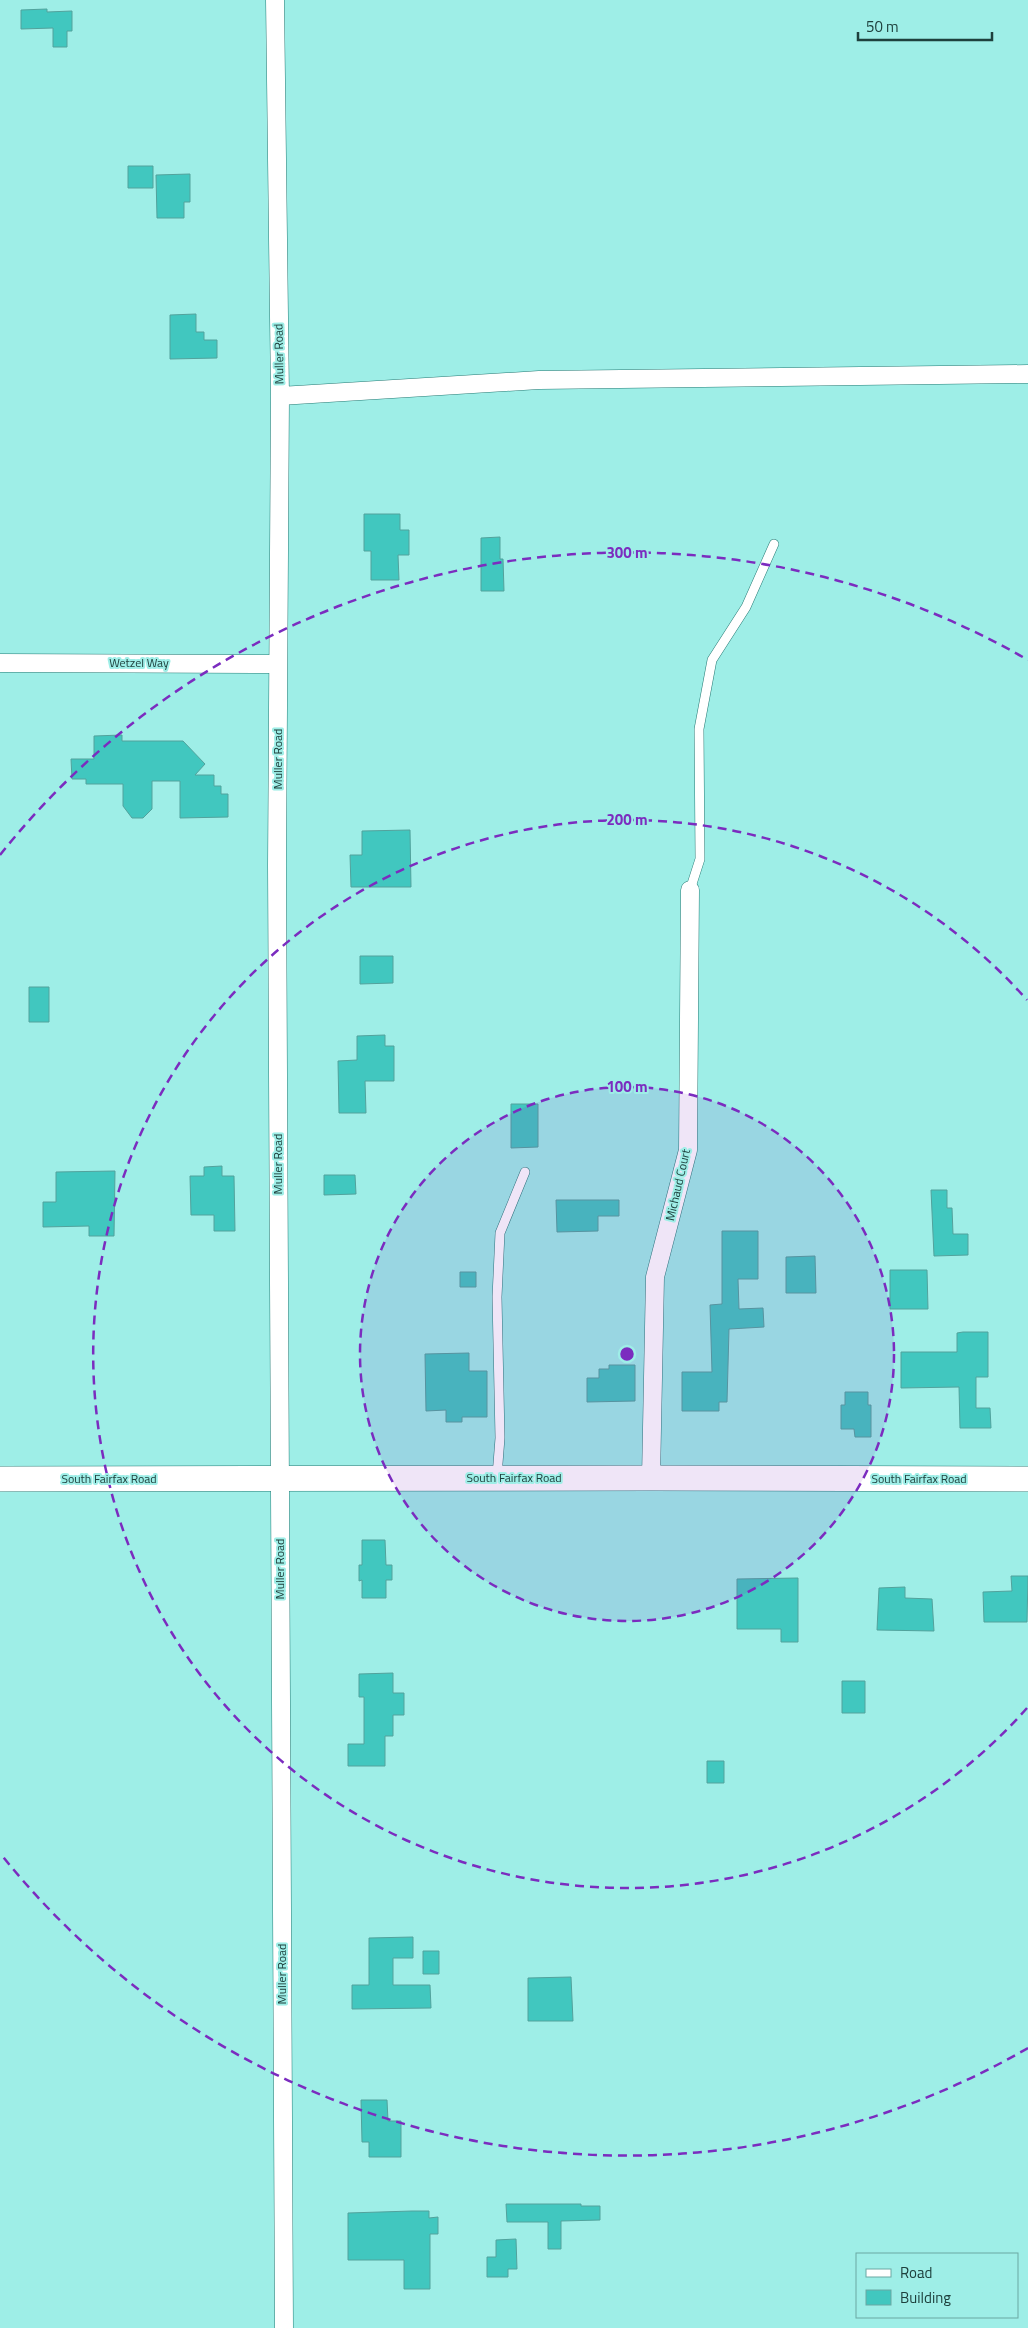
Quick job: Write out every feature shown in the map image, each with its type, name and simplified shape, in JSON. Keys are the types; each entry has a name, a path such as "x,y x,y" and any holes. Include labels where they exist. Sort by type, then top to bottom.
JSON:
{"street":[{"name":"Muller Road","path":"275,0 280,396 278,664 284,2328"},
{"path":"280,396 539,380 1028,374"},
{"name":"Wetzel Way","path":"0,663 278,664"},
{"name":"Michaud Court","path":"651,1478 655,1277 688,1150 690,890"},
{"name":"South Fairfax Road","path":"0,1479 1028,1479"}],"lane":[{"path":"690,890 700,860 699,729 712,660 746,607 774,544"},
{"path":"497,1478 500,1438 497,1297 500,1233 525,1172"}],"building":[{"path":"47,9 47,12 72,11 72,31 67,31 67,47 53,47 53,28 21,29 21,10"},
{"path":"128,166 153,166 153,188 128,188"},
{"path":"190,174 190,202 184,202 184,218 157,218 156,175"},
{"path":"196,314 196,332 204,332 204,340 217,340 217,358 170,359 170,315"},
{"path":"364,514 400,514 400,530 409,530 409,555 398,555 399,580 371,580 371,551 364,551"},
{"path":"500,537 500,559 503,559 504,591 481,591 481,538"},
{"path":"122,735 122,741 183,741 205,764 195,775 214,775 214,786 221,786 221,794 228,794 228,817 180,818 180,781 152,781 152,809 143,818 132,818 123,806 123,784 86,784 86,779 72,779 71,759 94,759 94,736"},
{"path":"410,830 411,887 351,887 350,855 362,855 362,831"},
{"path":"360,956 393,956 393,983 360,984"},
{"path":"29,987 49,987 49,1022 29,1022"},
{"path":"385,1035 385,1046 394,1046 394,1081 365,1081 366,1113 339,1113 338,1061 357,1060 357,1036"},
{"path":"511,1104 538,1104 538,1147 511,1148"},
{"path":"222,1166 222,1176 234,1176 235,1231 214,1231 214,1215 191,1215 190,1176 204,1176 204,1167"},
{"path":"115,1171 114,1236 89,1236 89,1226 43,1227 43,1202 56,1202 56,1172"},
{"path":"324,1175 355,1175 356,1194 324,1195"},
{"path":"931,1190 947,1190 947,1208 952,1208 953,1234 968,1234 968,1255 934,1256"},
{"path":"556,1200 619,1200 619,1216 598,1216 598,1231 557,1232"},
{"path":"722,1231 758,1231 758,1279 738,1279 739,1309 763,1308 764,1327 729,1329 727,1402 719,1402 719,1411 682,1411 682,1372 712,1372 710,1305 722,1304"},
{"path":"815,1256 816,1293 786,1293 786,1257"},
{"path":"890,1270 927,1270 928,1309 890,1309"},
{"path":"460,1272 476,1272 476,1287 460,1287"},
{"path":"988,1332 988,1377 976,1377 976,1408 990,1408 991,1428 960,1428 959,1387 901,1388 901,1352 957,1352 957,1333"},
{"path":"469,1353 469,1371 487,1371 487,1417 462,1417 462,1422 446,1422 446,1410 426,1411 425,1354"},
{"path":"609,1365 635,1365 635,1401 587,1402 587,1378 599,1378 599,1369 609,1369"},
{"path":"845,1392 868,1392 868,1405 871,1405 871,1437 855,1437 854,1429 841,1429 841,1405 845,1405"},
{"path":"362,1540 385,1540 386,1565 392,1565 392,1580 386,1580 386,1598 362,1598 362,1580 359,1581 359,1565 362,1565"},
{"path":"1011,1576 1028,1576 1027,1622 984,1622 983,1592 1012,1591"},
{"path":"798,1578 798,1642 781,1642 781,1629 737,1629 737,1579"},
{"path":"905,1587 905,1598 932,1599 934,1631 877,1630 879,1588"},
{"path":"393,1673 393,1693 404,1693 404,1715 393,1715 393,1736 385,1736 385,1766 348,1766 348,1744 364,1744 364,1697 359,1697 359,1674"},
{"path":"842,1681 865,1681 865,1713 842,1713"},
{"path":"707,1761 724,1761 724,1783 707,1783"},
{"path":"413,1937 413,1958 393,1958 393,1985 430,1985 431,2008 352,2009 352,1985 369,1985 369,1938"},
{"path":"423,1951 439,1951 439,1974 423,1974"},
{"path":"571,1977 573,2021 528,2021 528,1978"},
{"path":"361,2100 387,2100 388,2121 401,2121 401,2157 369,2157 369,2142 362,2142"},
{"path":"506,2204 581,2204 581,2206 600,2206 600,2220 561,2221 561,2249 548,2249 548,2222 507,2222"},
{"path":"429,2211 429,2218 438,2217 438,2234 430,2234 430,2289 404,2289 404,2260 348,2260 348,2213"},
{"path":"516,2239 517,2269 508,2269 508,2277 487,2277 487,2257 496,2257 496,2240"}]}
